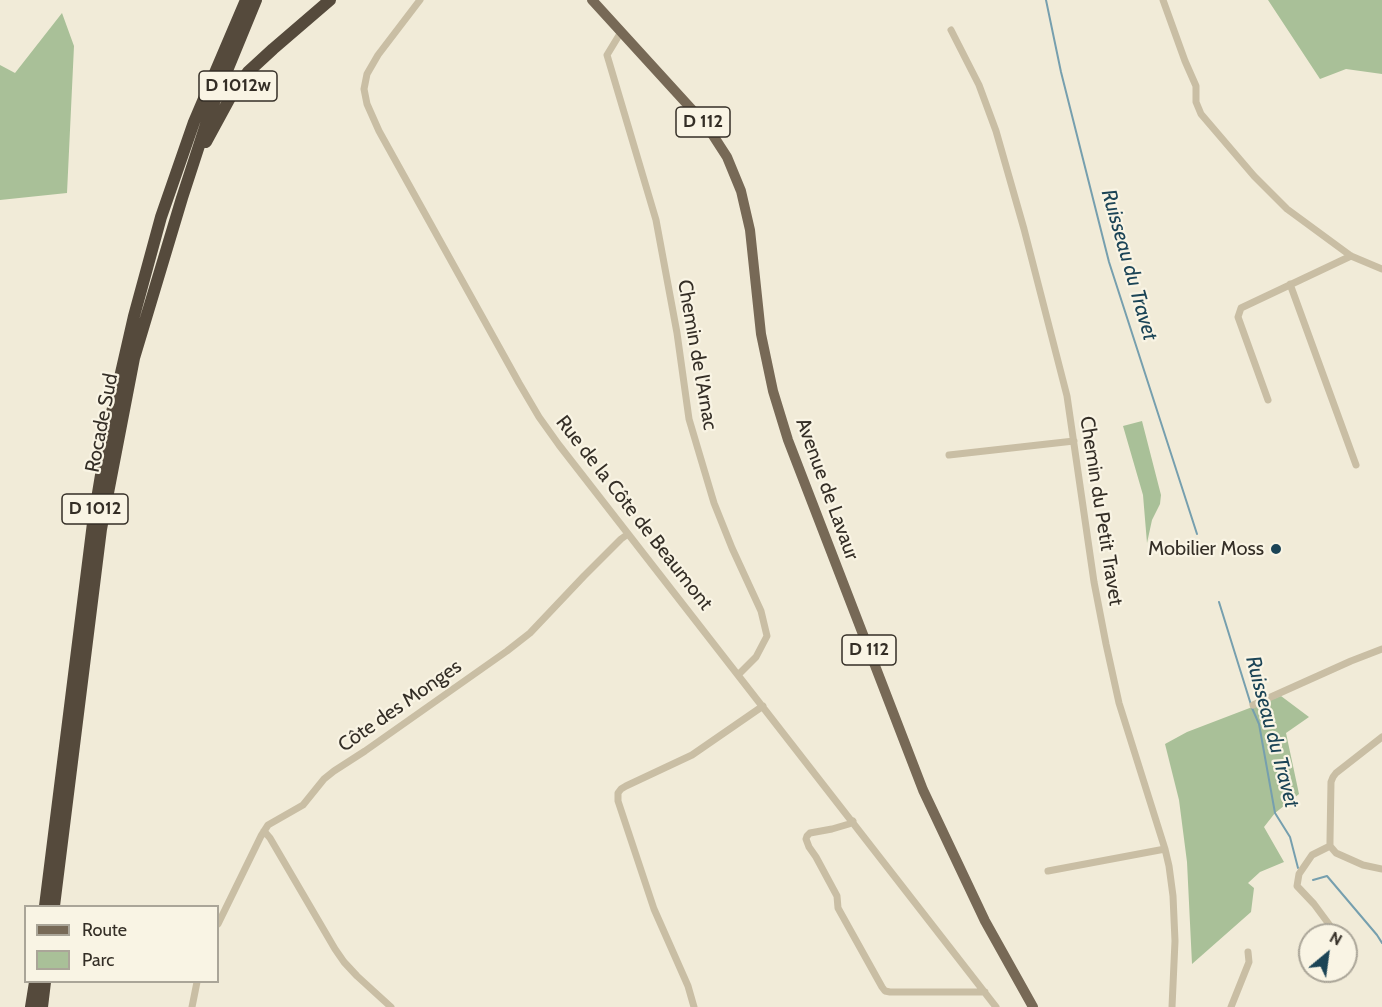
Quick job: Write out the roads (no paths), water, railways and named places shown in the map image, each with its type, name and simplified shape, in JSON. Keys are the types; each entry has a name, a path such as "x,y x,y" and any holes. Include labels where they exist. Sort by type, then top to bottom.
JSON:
{"highway":[{"path":"218,65 237,0"},
{"name":"Rocade Sud","path":"45,905 93,524 110,421 134,316 161,218 194,122 246,0"},
{"name":"Rocade Sud","path":"54,905 102,529 134,358 210,112 256,0"},
{"name":"D 1012w","path":"182,198 211,131 248,72 330,0"},
{"path":"31,1007 35,983"},
{"path":"42,1007 45,983"}],"main road":[{"name":"Avenue de Lavaur","path":"592,0 707,126 727,157 741,190 750,230 761,334 773,391 788,440 923,790 985,921 1033,1007"}],"street":[{"name":"Rue de la Côte de Beaumont","path":"420,0 378,55 367,74 364,89 367,104 379,131 539,417 996,1007"},
{"path":"1163,0 1196,87 1201,114 1254,176 1287,208 1351,256 1382,268"},
{"name":"Chemin du Petit Travet","path":"951,30 979,85 996,131 1067,396 1094,582 1106,644 1122,711 1165,849 1171,880 1175,941 1172,1007"},
{"name":"Chemin de l'Arnac","path":"621,32 607,55 656,220 677,333 689,419 714,503 761,611 767,636 756,657 739,674"},
{"path":"1268,400 1238,316 1241,308 1351,256"},
{"path":"1290,284 1356,465"},
{"path":"949,455 1074,441"},
{"name":"Côte des Monges","path":"219,922 264,831 273,822 303,806 324,779 334,771 365,752 530,633 628,534"},
{"path":"1253,705 1382,649"},
{"path":"694,1007 688,986 654,909 618,801 618,792 692,755 763,706"},
{"path":"1382,737 1333,777 1330,846 1334,851 1363,865 1382,869"},
{"path":"853,821 832,829 810,833 806,839 808,847 837,896 838,908 885,991 985,993"},
{"path":"264,831 335,950 357,975 392,1007"},
{"path":"1328,923 1297,886 1299,874 1312,855 1330,846"},
{"path":"1048,871 1165,849"},
{"path":"1231,1007 1249,962 1248,952"},
{"path":"192,1007 197,983"}],"waterway":[{"name":"Ruisseau du Travet","path":"1046,0 1061,72 1109,262 1197,534"},
{"name":"Ruisseau du Travet","path":"1219,602 1259,724 1275,813 1290,837 1298,868"},
{"name":"Ruisseau du Travet","path":"1313,880 1327,876 1382,943"}],"place":[{"name":"Mobilier Moss","path":"1276,549"}]}
